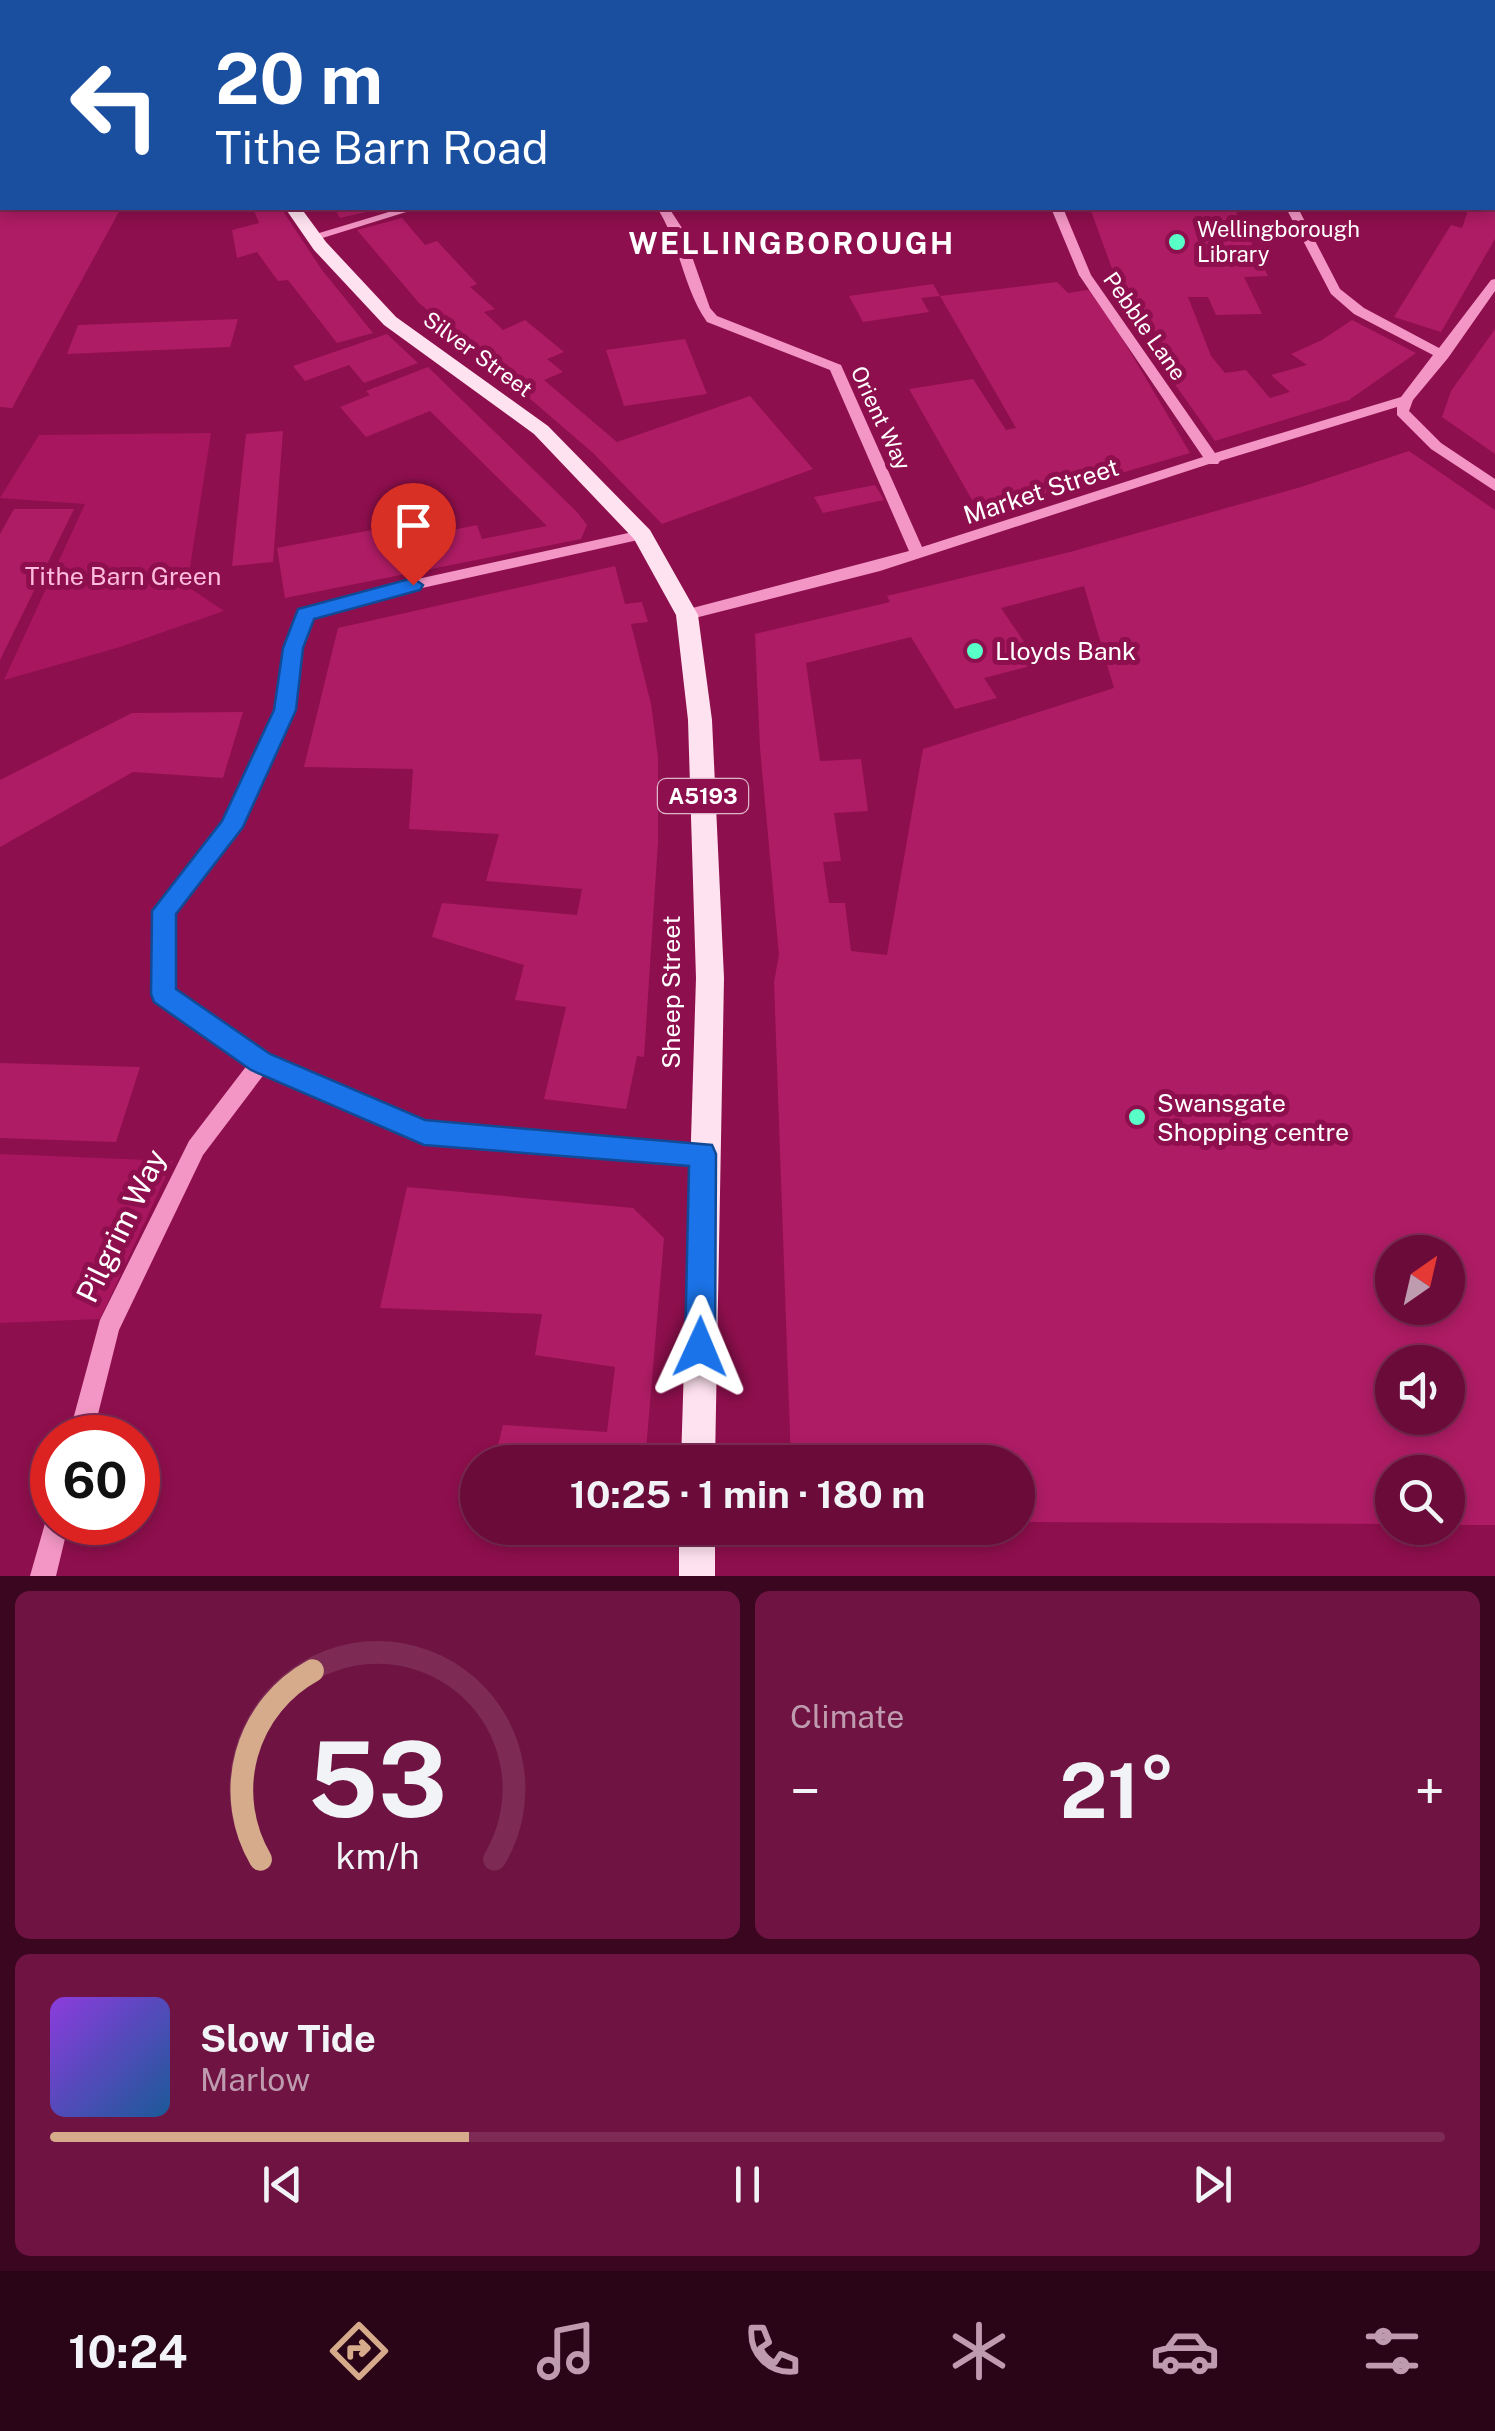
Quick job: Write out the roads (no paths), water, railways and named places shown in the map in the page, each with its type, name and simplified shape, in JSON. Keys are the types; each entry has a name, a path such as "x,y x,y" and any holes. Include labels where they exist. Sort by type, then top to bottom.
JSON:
{"main road":[{"name":"Silver Street","path":"294,210 312,237 390,322 541,430 642,535"},
{"name":"Sheep Street","path":"642,535 687,615 700,720 710,978 698,1445"},
{"path":"697,1545 697,1576"}],"street":[{"path":"312,237 405,210"},
{"name":"Orient Way","path":"664,210 676,228 704,308 712,319 836,368 918,554"},
{"name":"Pebble Lane","path":"1058,210 1084,275 1213,461"},
{"path":"1293,210 1335,290 1359,311 1443,355"},
{"path":"1495,283 1406,400 1402,412 1436,446 1495,486"},
{"name":"Market Street","path":"687,615 918,554 1406,400"},
{"path":"642,535 413,585 305,614 293,648 285,710 231,827 164,911 163,994 261,1062 424,1132 703,1154"},
{"name":"Pilgrim Way","path":"87,1415 116,1312 196,1148 261,1062"},
{"path":"43,1576 51,1545"}],"place":[{"name":"Wellingborough Library","path":"1177,242"},
{"name":"Lloyds Bank","path":"975,651"},
{"name":"Swansgate Shopping centre","path":"1137,1117"}],"district":[{"name":"WELLINGBOROUGH","path":"792,244"}],"park label":[{"name":"Tithe Barn Green","path":"123,576"}]}
